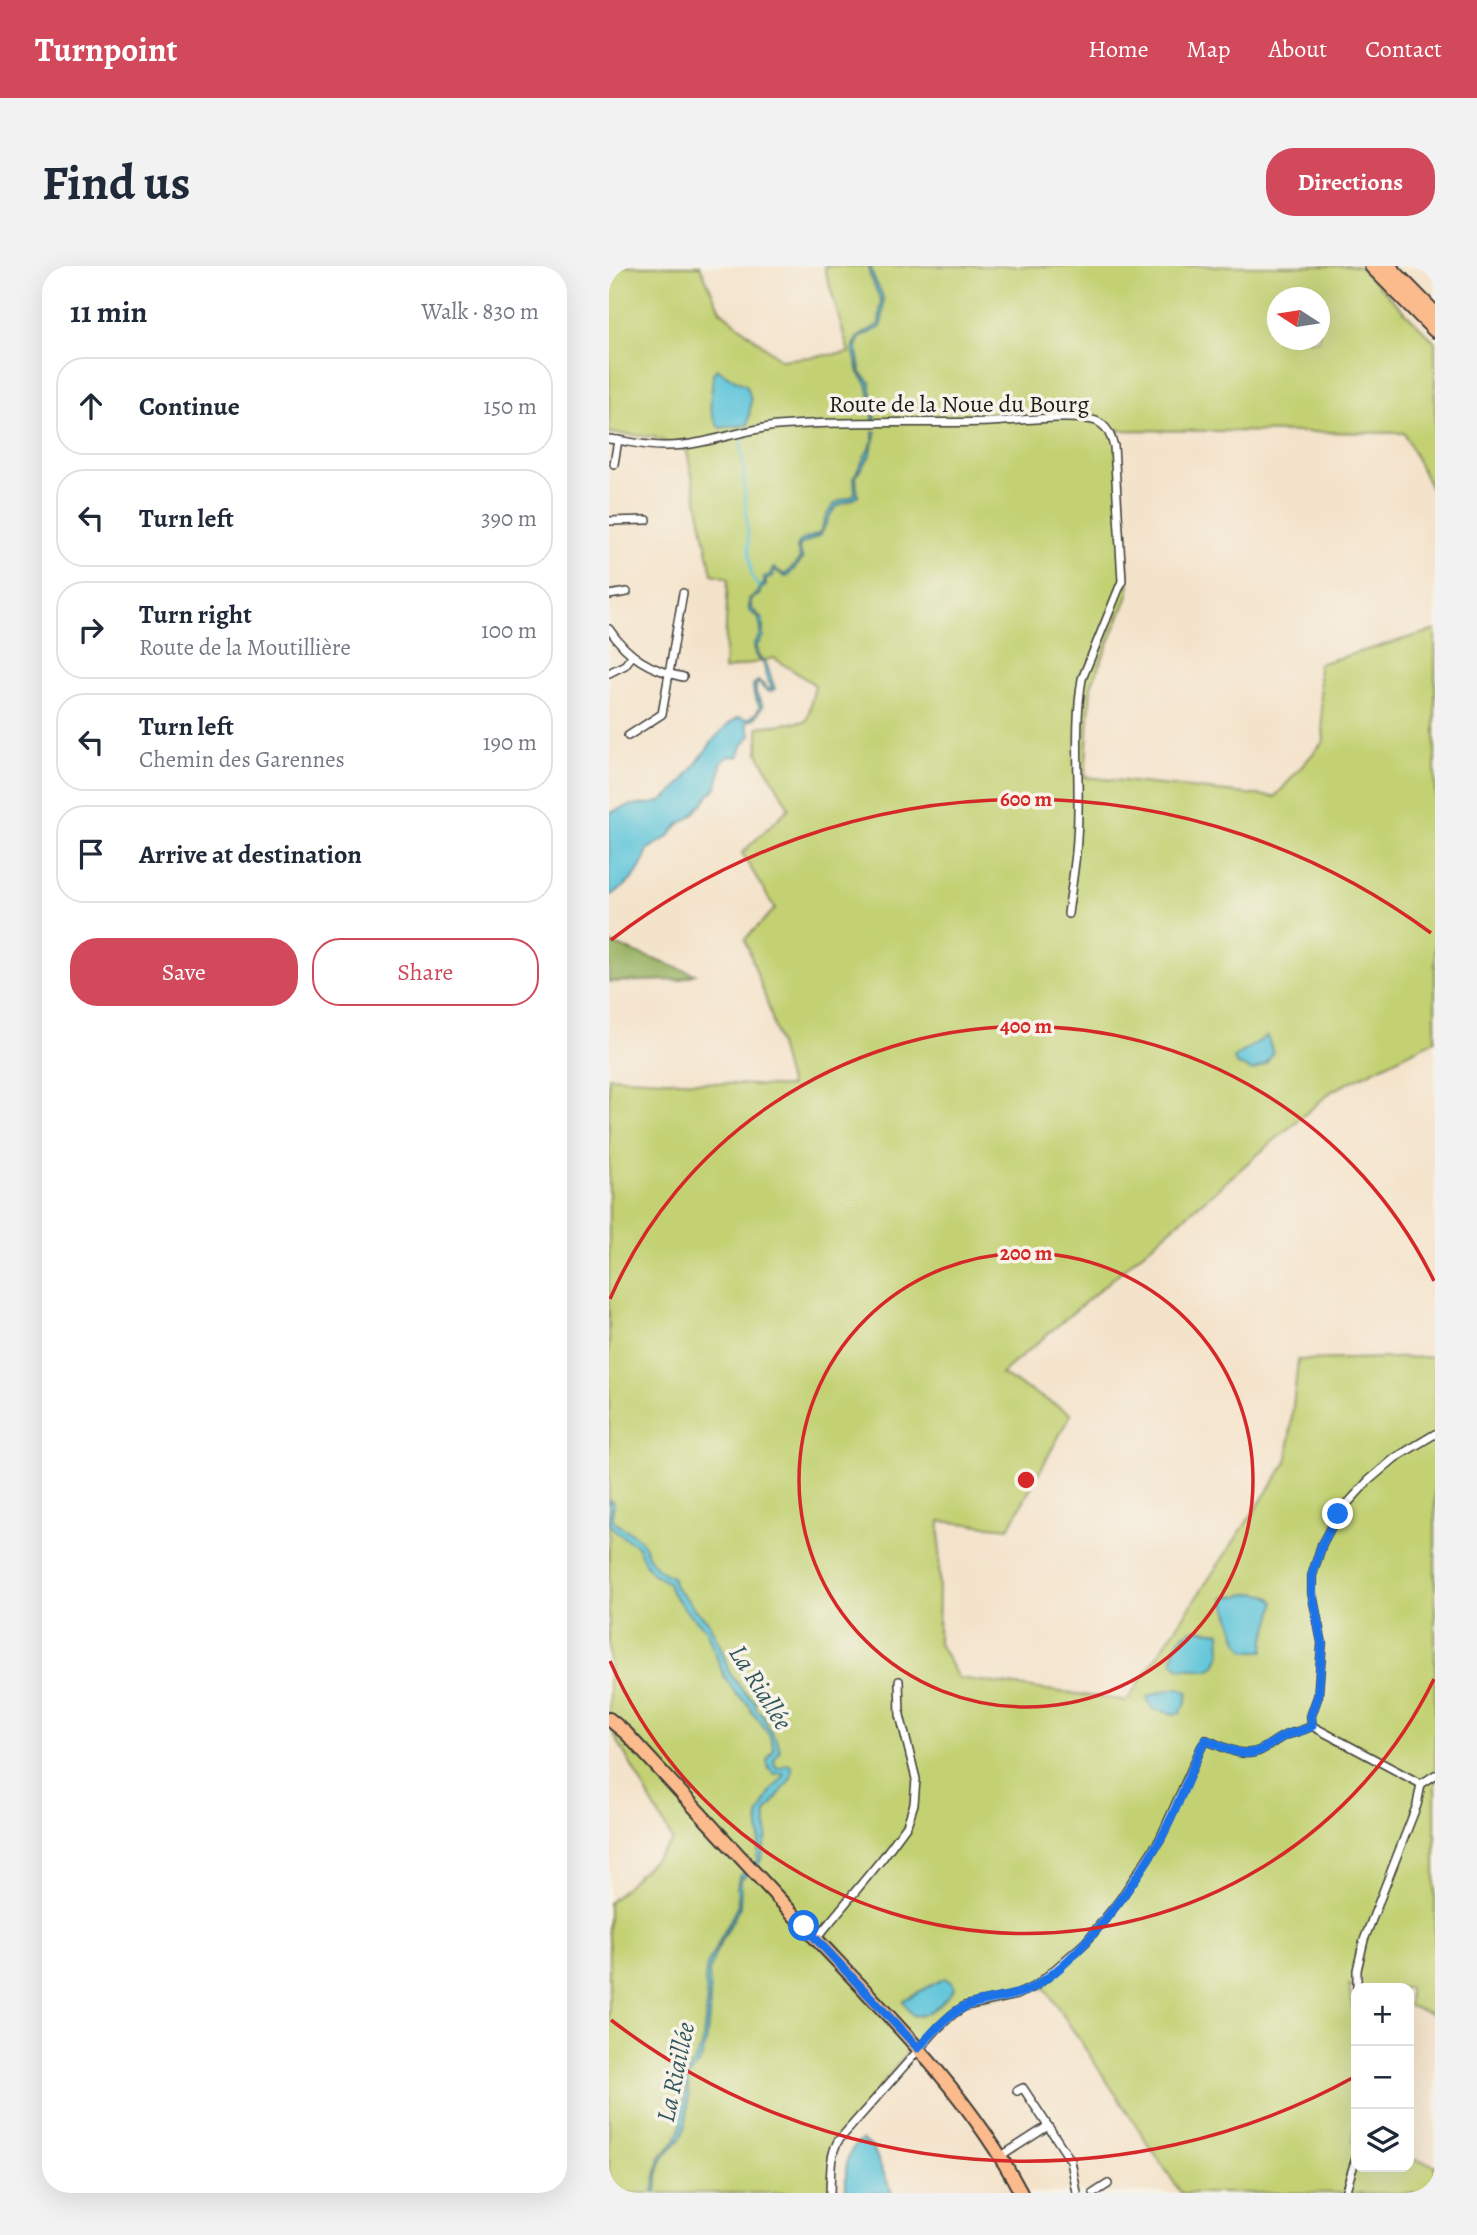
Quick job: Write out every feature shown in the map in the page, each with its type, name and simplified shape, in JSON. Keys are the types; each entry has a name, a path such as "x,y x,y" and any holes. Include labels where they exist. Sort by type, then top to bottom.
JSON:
{"highway":[{"path":"1372,266 1435,330"},
{"path":"1388,266 1435,314"}],"main road":[{"path":"609,1719 626,1733 918,2048 974,2120 1021,2193"},
{"path":"609,1730 626,1733"}],"street":[{"name":"Route de la Noue du Bourg","path":"613,440 669,446 778,426 869,422 1082,419 1102,424 1109,431 1114,446 1122,580 1082,679 1079,696 1077,838 1068,914"},
{"path":"613,440 614,464"},
{"path":"609,521 647,520"},
{"path":"609,595 627,592"},
{"path":"628,736 662,714 683,593"},
{"path":"609,629 619,644 648,667 683,677"},
{"path":"609,673 625,665 632,656"},
{"path":"1312,1726 1311,1716 1318,1696 1322,1643 1312,1593 1312,1576 1322,1544 1338,1514 1368,1481 1395,1458 1435,1434"},
{"path":"816,1938 907,1825 914,1804 916,1779 900,1714 899,1681"},
{"path":"830,2193 833,2149 918,2048 965,2006 1017,1995 1037,1985 1086,1942 1119,1901 1160,1839 1206,1740 1250,1754 1286,1735 1312,1726"},
{"path":"1312,1726 1421,1784"},
{"path":"1357,1983 1364,1940 1417,1805 1421,1784 1435,1774"},
{"path":"1017,2091 1023,2088 1070,2161 1077,2193"},
{"path":"1000,2157 1048,2126"},
{"path":"1345,2193 1352,2172"},
{"path":"1094,2193 1108,2184"}],"green space":[{"path":"609,266 700,266 720,310 781,360 849,353 824,266 1359,266 1435,342 1435,497 1404,433 1118,430 1129,593 1091,686 1085,777 1275,797 1324,741 1318,664 1435,630 1435,1040 1332,1091 1001,1374 1071,1414 1009,1528 940,1521 938,1642 958,1678 1127,1701 1287,1462 1298,1360 1435,1357 1435,2015 1414,2008 1414,1983 1349,1985 1351,2172 1414,2172 1414,2159 1435,2165 1435,2193 1181,2193 1045,1988 955,2004 910,2049 829,2152 836,2193 609,2193 609,1903 673,1841 609,1725 609,1077 790,1087 770,1011 745,939 775,909 742,853 789,808 758,753 758,727 807,721 815,685 774,658 724,670 728,578 712,574 687,451 654,437 609,433"},
{"path":"609,943 695,974 680,980 609,982"}],"water":[{"path":"869,266 883,298 884,309 881,327 860,338 856,346 861,373 870,382 876,420 873,421 867,384 859,373 853,349 857,338 879,324 881,301 869,273"},
{"path":"717,369 747,386 751,400 748,425 720,428 715,421 711,402 713,373"},
{"path":"873,432 876,432 869,457 856,476 858,496 834,510 821,535 800,545 803,559 788,576 785,577 775,570 772,577 766,580 766,586 761,589 759,595 751,599 751,608 763,620 763,636 756,647 758,656 766,663 775,689 769,692 759,683 756,684 756,693 763,706 756,717 746,723 751,735 743,744 738,757 729,756 721,763 717,786 692,816 678,825 668,837 648,849 634,877 609,896 609,813 633,805 661,801 682,782 728,725 739,717 750,718 758,711 760,707 753,685 758,681 767,689 772,688 764,664 755,655 754,643 761,628 758,617 749,611 749,599 764,584 764,577 770,575 772,569 774,568 785,575 800,559 797,548 800,541 820,533 832,507 855,494 854,477 873,441"},
{"path":"1267,1036 1273,1053 1266,1064 1253,1071 1236,1064 1234,1058"},
{"name":"La Riallée","path":"609,1499 614,1503 612,1516 615,1522 636,1536 656,1567 672,1577 675,1587 708,1621 729,1672 755,1702 757,1710 764,1716 777,1741 780,1751 774,1760 775,1766 779,1768 788,1764 792,1767 791,1778 766,1813 767,1837 761,1859 757,1866 741,1879 740,1907 716,1952 709,1972 710,2007 706,2044 701,2059 688,2079 685,2125 680,2139 662,2159 657,2193 653,2192 660,2157 675,2141 680,2130 686,2088 684,2080 702,2047 707,2004 707,1965 738,1905 739,1876 757,1861 760,1837 758,1816 771,1791 784,1776 783,1773 774,1774 769,1769 767,1761 774,1749 770,1737 752,1713 750,1706 736,1694 724,1676 705,1628 689,1614 670,1590 668,1583 647,1567 637,1546 610,1525"},
{"path":"1256,1593 1269,1596 1275,1602 1274,1608 1265,1637 1264,1651 1246,1651 1238,1641 1224,1599"},
{"path":"1196,1629 1220,1632 1221,1652 1215,1666 1208,1670 1179,1668 1173,1662 1179,1641"},
{"path":"1180,1688 1188,1693 1180,1713 1152,1709 1147,1698"},
{"path":"945,1978 954,1988 946,1998 930,2012 912,2015 903,2001"},
{"path":"862,2140 873,2148 892,2193 846,2193 846,2170 851,2150"}],"waterway":[{"path":"741,440 752,577 759,587"}],"route":[{"path":"804,1926 918,2048 965,2006 1017,1995 1037,1985 1086,1942 1119,1901 1160,1839 1206,1740 1250,1754 1286,1735 1312,1726 1311,1716 1318,1696 1322,1643 1312,1593 1312,1576 1322,1544 1338,1514"}],"water label":[{"name":"La Riaillée","path":"675,2072"}]}
